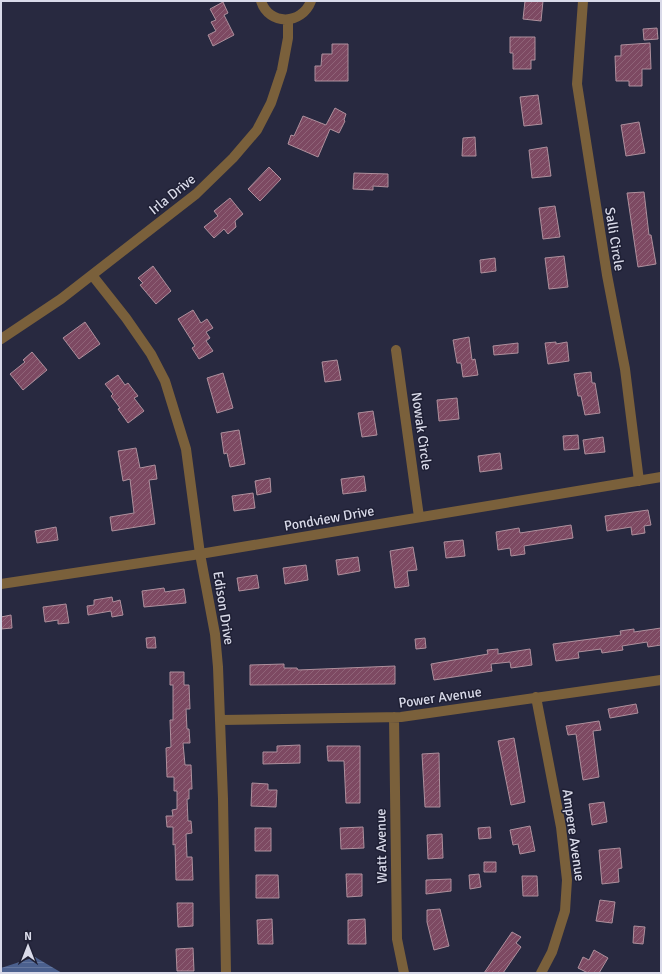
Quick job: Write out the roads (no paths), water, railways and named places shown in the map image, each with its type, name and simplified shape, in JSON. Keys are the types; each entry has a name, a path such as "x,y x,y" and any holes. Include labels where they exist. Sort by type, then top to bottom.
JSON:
{"street":[{"path":"261,1 269,14 275,18 288,20 300,16 305,11 310,1"},
{"name":"Salli Circle","path":"583,1 577,84 605,267 624,369 639,481"},
{"name":"Irla Drive","path":"1,339 61,299 196,194 233,158 258,130 271,104 282,70 288,38 288,20"},
{"name":"Edison Drive","path":"92,275 126,318 151,354 165,381 186,449 200,554 216,634 221,720 226,973"},
{"name":"Nowak Circle","path":"396,350 419,517"},
{"name":"Pondview Drive","path":"1,584 200,554 661,477"},
{"name":"Power Avenue","path":"221,720 394,717 661,680"},
{"name":"Ampere Avenue","path":"536,698 561,827 567,880 566,911 552,952 541,973"},
{"name":"Watt Avenue","path":"394,717 397,939 404,973"}],"water":[{"path":"35,957 62,973 1,973 1,968"}]}
